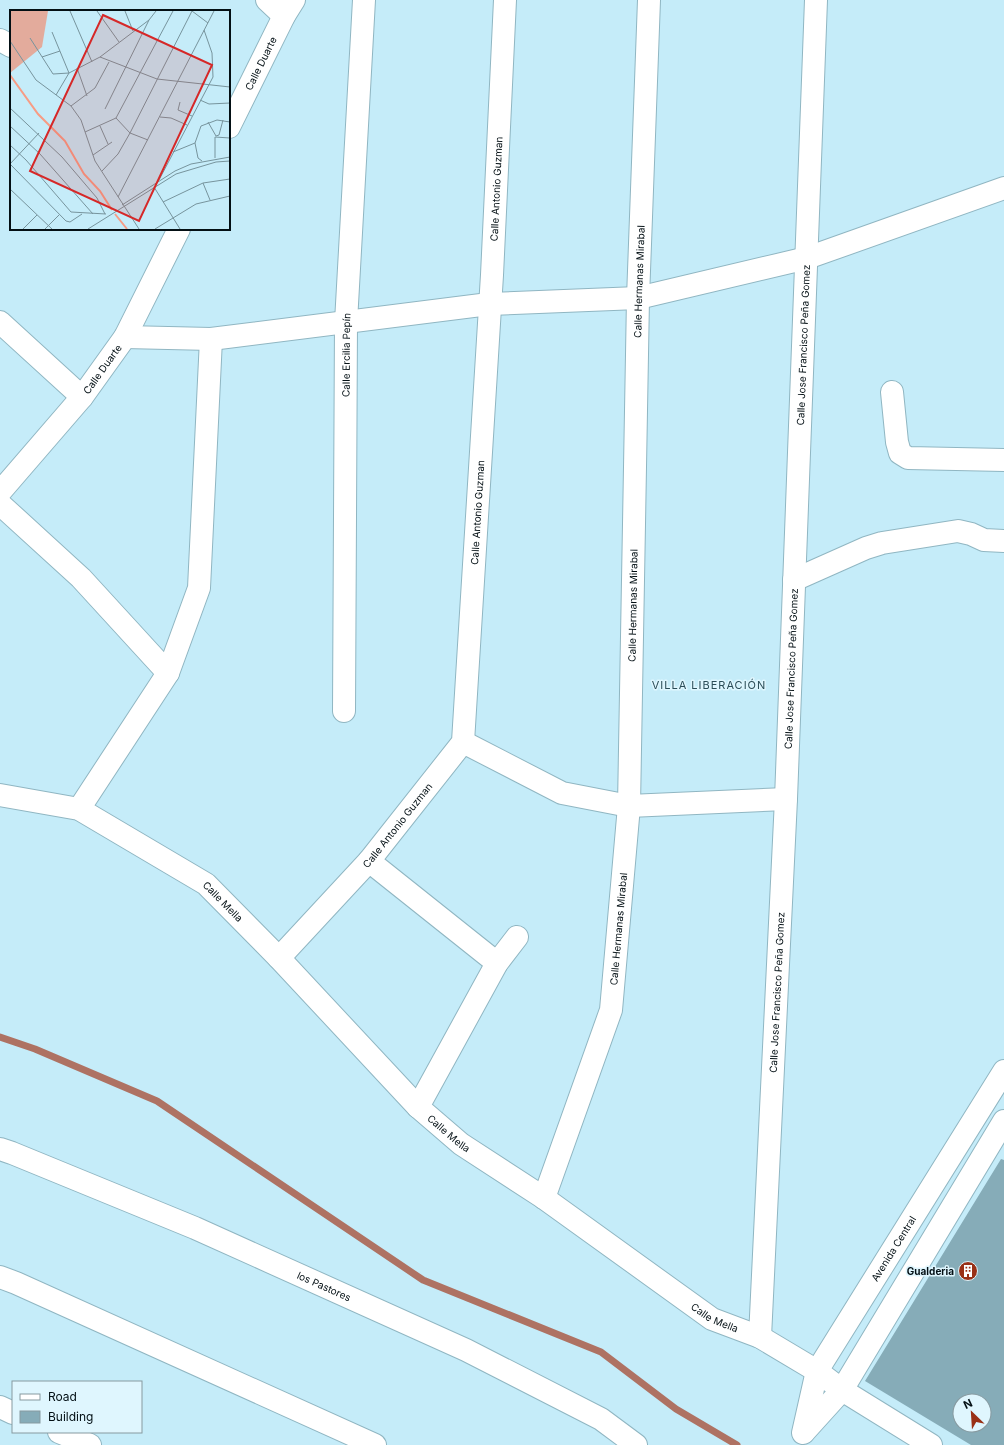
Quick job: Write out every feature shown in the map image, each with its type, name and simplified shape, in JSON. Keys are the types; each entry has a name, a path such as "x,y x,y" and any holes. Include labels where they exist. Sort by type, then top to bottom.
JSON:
{"street":[{"path":"267,0 289,8"},
{"name":"Calle Ercilia Pepín","path":"344,711 346,322 364,0"},
{"name":"Calle Antonio Guzman","path":"279,958 369,860 463,742 489,304 505,0"},
{"name":"Calle Hermanas Mirabal","path":"544,1198 611,1010 629,806 638,298 650,0"},
{"name":"Calle Jose Francisco Peña Gomez","path":"760,1337 786,799 816,0"},
{"name":"Calle Duarte","path":"230,125 289,8"},
{"path":"0,40 10,45"},
{"path":"125,337 211,339 489,304 638,298 807,258 1004,188"},
{"name":"Calle Duarte","path":"0,492 82,397 125,337 178,230"},
{"path":"0,322 82,397"},
{"path":"79,809 168,673 199,588 211,339"},
{"path":"892,392 897,442 900,454 908,458 1004,460"},
{"path":"0,504 81,578 168,673"},
{"path":"794,580 866,548 882,543 958,531 971,534 984,540 1004,541"},
{"path":"463,742 562,793 629,806 786,799"},
{"name":"Calle Mella","path":"0,795 79,809 206,884 279,958 418,1107 461,1144 544,1198 712,1319 760,1337 817,1371 842,1390 931,1445"},
{"path":"369,860 497,963"},
{"path":"418,1107 497,963 517,937"},
{"name":"Avenida Central","path":"799,1439 817,1371 1004,1071"},
{"name":"Avenida Central","path":"799,1439 842,1390 1002,1130"},
{"name":"los Pastores","path":"0,1149 195,1228 466,1350 601,1420 636,1445"},
{"path":"0,1277 375,1445"},
{"path":"0,1407 12,1413"},
{"path":"61,1433 90,1445"}],"building":[{"name":"Gualderia","path":"1001,1159 1004,1160 1004,1445 971,1445 865,1381"}],"waterway":[{"path":"0,1037 35,1049 157,1101 423,1280 601,1352 676,1409 737,1445"}],"place":[{"name":"Gualderia","path":"968,1271"}],"district":[{"name":"VILLA LIBERACIÓN","path":"709,685"}]}
